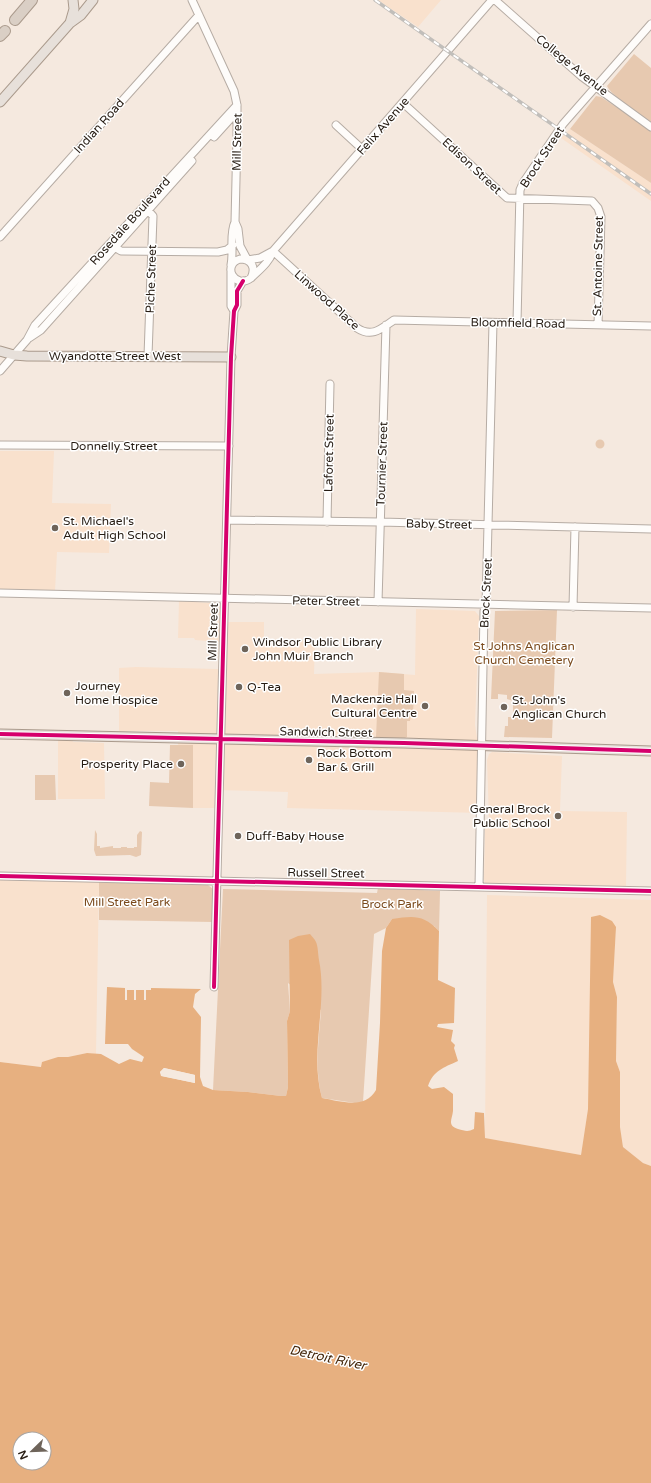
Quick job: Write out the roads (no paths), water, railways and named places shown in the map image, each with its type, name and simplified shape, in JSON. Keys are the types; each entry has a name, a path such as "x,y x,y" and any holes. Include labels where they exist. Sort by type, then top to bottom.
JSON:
{"highway":[{"path":"15,20 32,0"}],"main road":[{"path":"70,23 74,9 73,0"},
{"path":"0,102 70,23 80,15 93,0"},
{"name":"Wyandotte Street West","path":"0,351 14,355 232,357"},
{"name":"Sandwich Street","path":"0,734 651,751"}],"street":[{"name":"Mill Street","path":"192,0 234,91 237,108 235,222 232,230 233,254 231,268 231,306 234,311"},
{"name":"College Avenue","path":"494,0 581,76 651,127"},
{"name":"Felix Avenue","path":"248,260 260,258 273,251 494,0"},
{"name":"Indian Road","path":"0,237 199,15"},
{"name":"Brock Street","path":"517,323 520,190 563,124 651,24"},
{"name":"Edison Street","path":"403,103 507,198 592,201 598,208"},
{"name":"Rosedale Boulevard","path":"0,371 27,340 41,330 112,246 237,108"},
{"path":"336,125 362,149"},
{"name":"Piche Street","path":"146,208 153,216 148,356"},
{"name":"St. Antoine Street","path":"598,208 601,217 598,325"},
{"name":"Mill Street","path":"235,222 238,229 240,246 248,260"},
{"path":"112,246 121,251 218,252 228,250 232,245"},
{"name":"Felix Avenue","path":"251,278 271,258 273,251"},
{"name":"Linwood Place","path":"273,251 357,328 365,333 375,332 386,325"},
{"path":"218,252 226,257 235,279 243,281 251,278 253,273 253,267 248,260 237,260 231,268"},
{"name":"Mill Street","path":"214,987 232,357 234,311 237,305 237,291 243,281"},
{"name":"Bloomfield Road","path":"386,325 394,320 651,326"},
{"name":"Brock Street","path":"479,887 484,612 486,605 493,323"},
{"name":"Tournier Street","path":"378,602 386,325"},
{"name":"Laforet Street","path":"327,522 330,384"},
{"name":"Donnelly Street","path":"0,445 229,446"},
{"name":"Baby Street","path":"227,520 380,522 651,529"},
{"path":"573,606 575,527"},
{"name":"Peter Street","path":"0,593 651,608"},
{"name":"Russell Street","path":"0,876 651,891"}],"water":[{"name":"Detroit River","path":"600,915 612,921 616,927 613,982 617,997 616,1061 620,1072 620,1127 623,1147 643,1163 651,1166 651,1483 0,1483 0,1062 41,1067 42,1062 58,1057 68,1057 87,1053 101,1054 119,1064 130,1059 142,1062 144,1057 132,1049 128,1044 105,1044 107,987 125,988 125,999 127,1000 127,990 134,990 134,1000 136,1000 136,990 144,990 144,1000 146,1000 146,989 151,990 151,988 201,989 195,994 193,1007 201,1017 200,1077 203,1086 213,1090 286,1096 288,1087 287,1021 290,1011 289,940 298,936 310,934 317,944 321,977 317,1064 322,1098 352,1103 359,1102 371,1096 376,1090 382,951 386,928 392,919 412,917 423,919 439,931 438,980 455,988 454,1023 438,1024 437,1027 453,1030 451,1041 455,1045 454,1048 458,1061 436,1073 428,1086 432,1089 444,1087 453,1094 452,1126 468,1131 472,1130 474,1129 475,1112 484,1113 485,1138 581,1155 588,1109 591,917","holes":["164,1068 195,1075 195,1083 162,1076 160,1072"]}],"railway":[{"path":"375,0 651,194"}],"place":[{"name":"St. Michael's Adult High School","path":"55,528"},
{"name":"Windsor Public Library John Muir Branch","path":"245,649"},
{"name":"Q-Tea","path":"239,687"},
{"name":"Journey Home Hospice","path":"67,693"},
{"name":"Mackenzie Hall Cultural Centre","path":"425,706"},
{"name":"St. John's Anglican Church","path":"504,707"},
{"name":"Rock Bottom Bar & Grill","path":"309,760"},
{"name":"Prosperity Place","path":"181,764"},
{"name":"General Brock Public School","path":"558,816"},
{"name":"Duff-Baby House","path":"238,836"}],"park label":[{"name":"St Johns Anglican Church Cemetery","path":"524,653"},
{"name":"Mill Street Park","path":"127,902"},
{"name":"Brock Park","path":"392,904"}]}
